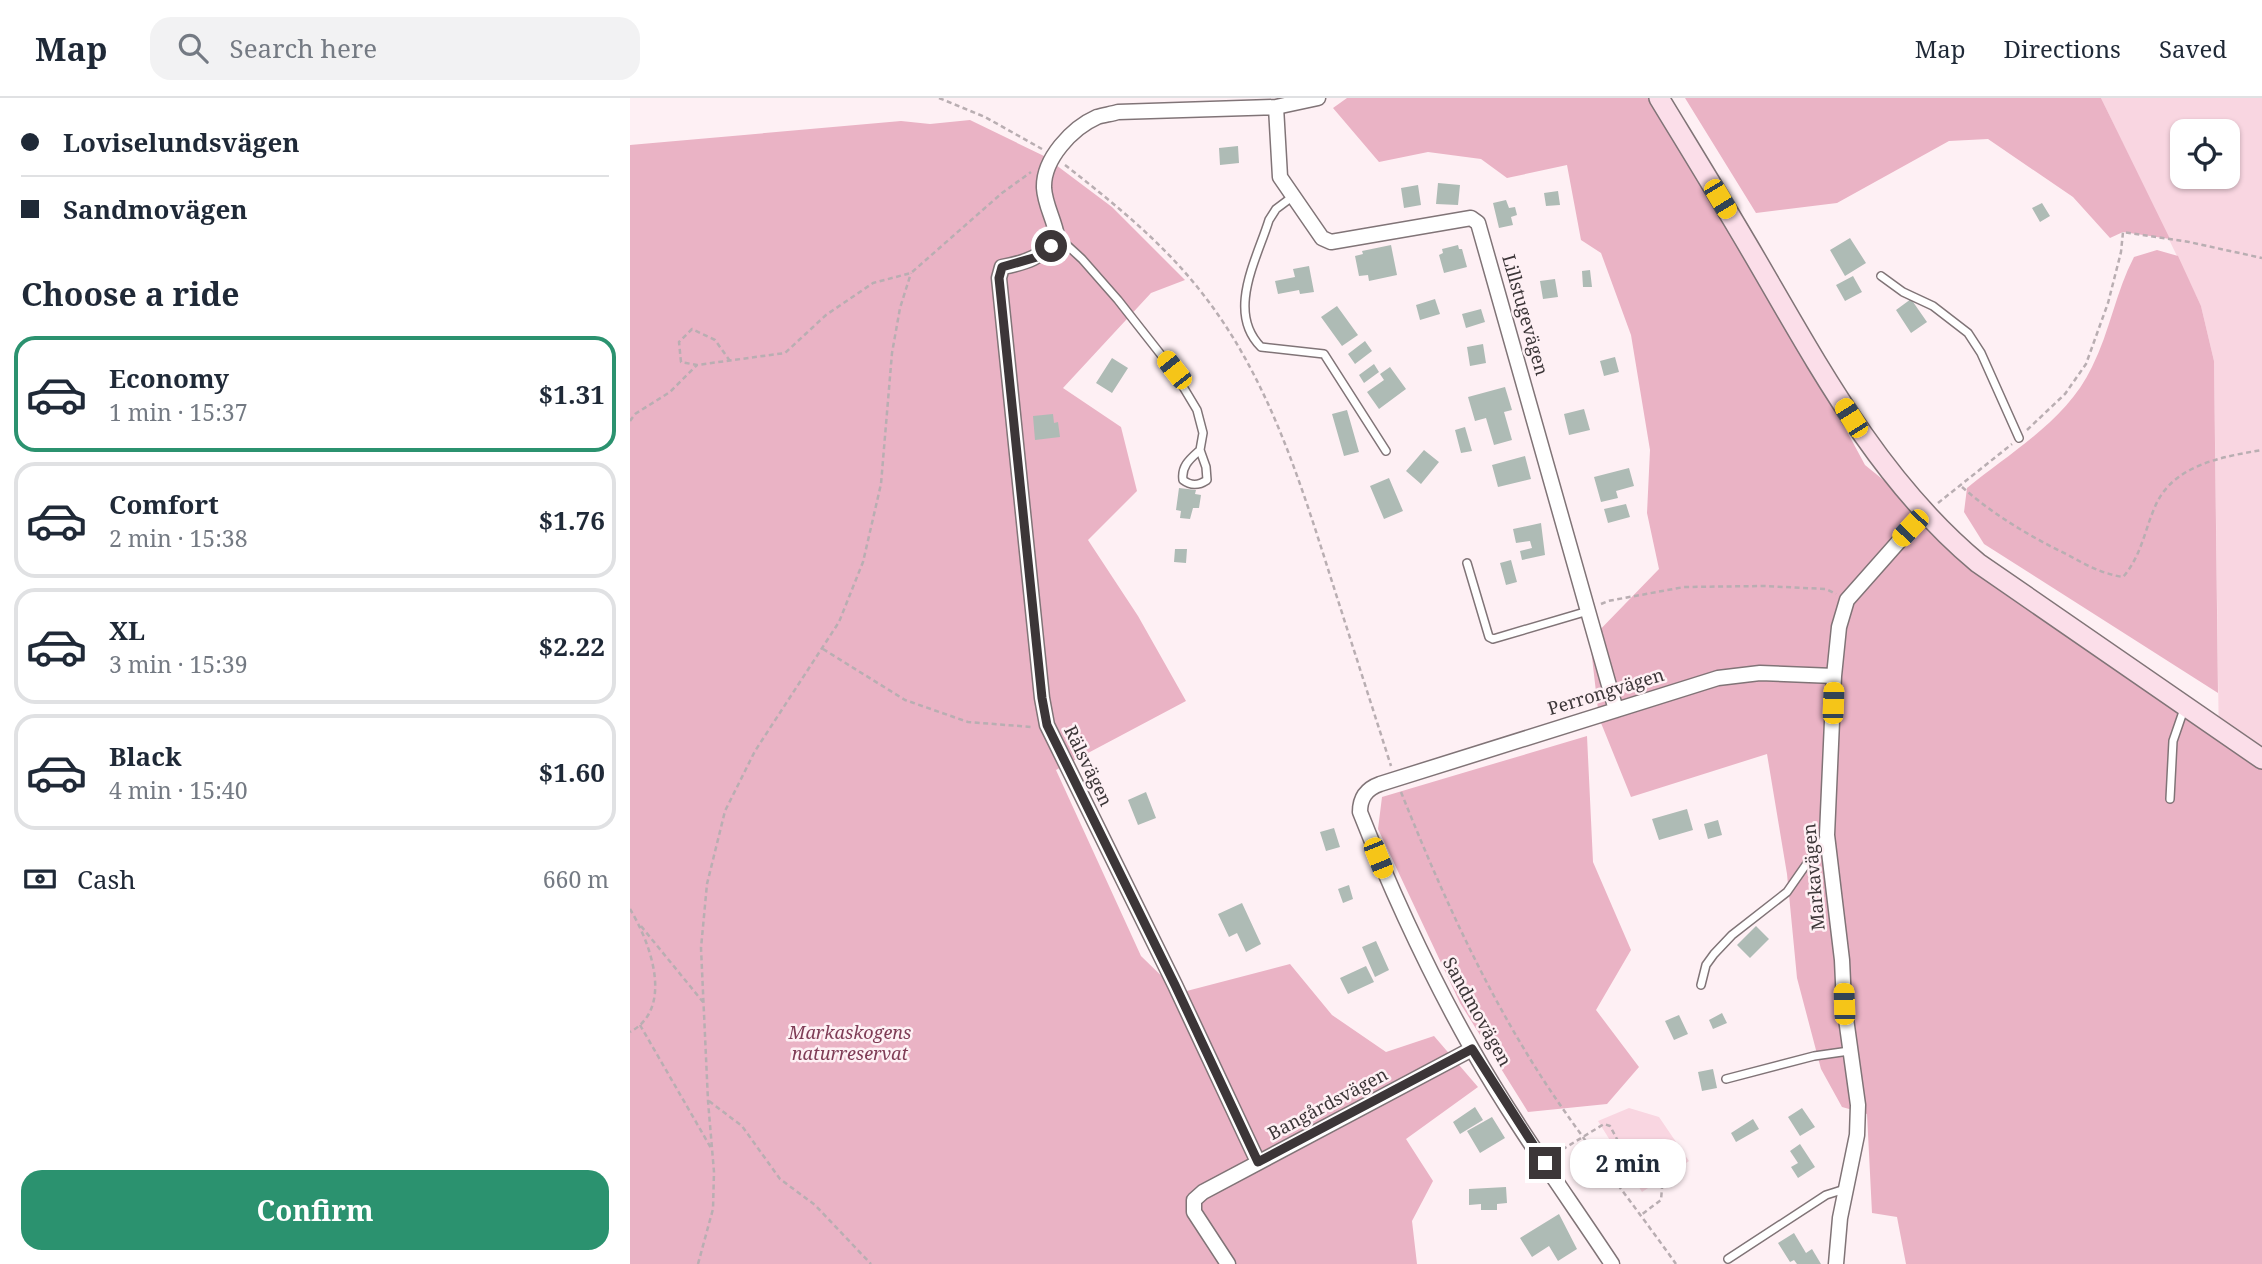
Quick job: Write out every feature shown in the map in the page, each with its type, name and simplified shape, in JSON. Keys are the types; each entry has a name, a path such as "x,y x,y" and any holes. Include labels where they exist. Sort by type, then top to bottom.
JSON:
{"street":[{"path":"1057,236 1047,207 1044,185 1054,156 1063,143 1098,117 1118,112 1276,107 1318,98"},
{"path":"1659,98 1851,418 1924,513 1978,563 2262,759"},
{"name":"Lillstugevägen","path":"1276,107 1280,177 1322,238 1331,242 1471,218 1478,223 1616,710"},
{"name":"Rälsvägen","path":"1057,236 1051,246 1037,257 1002,267 999,278 1047,725 1175,985 1258,1162"},
{"name":"Markavägen","path":"1836,1264 1840,1218 1857,1135 1856,1080 1849,1051 1842,960 1827,835 1834,676 1839,627 1847,600 1924,513"},
{"name":"Perrongvägen","path":"1395,779 1718,678 1738,674 1834,676"},
{"name":"Sandmovägen","path":"1395,779 1370,788 1360,804 1360,813 1409,927 1472,1049 1612,1264"},
{"name":"Bangårdsvägen","path":"1228,1264 1194,1212 1194,1200 1203,1192 1472,1049"}],"lane":[{"path":"1292,198 1276,209 1269,220 1244,296 1245,317 1254,340 1261,347 1324,354 1385,451"},
{"path":"1057,236 1082,259 1118,300 1174,370 1197,410 1203,433 1200,450 1207,480 1200,485 1189,485 1183,480 1182,471 1188,460 1200,450"},
{"path":"1881,276 1903,292 1933,306 1968,333 1981,354 2019,438"},
{"path":"1467,562 1489,638 1589,611"},
{"path":"2170,799 2173,741 2185,705"},
{"path":"1701,985 1706,965 1714,954 1732,935 1787,892 1827,835"},
{"path":"1726,1079 1790,1062 1849,1051"},
{"path":"1728,1259 1826,1195 1846,1188"}],"path":[{"path":"939,98 985,117 1054,156 1123,211 1173,259 1207,299 1247,360 1280,429 1303,490 1395,779 1432,869 1484,976 1536,1066 1676,1264"},
{"path":"730,361 715,340 692,328 679,342 681,362 697,365 730,361 785,353 826,315 873,283 911,273 929,260 1002,192 1054,156"},
{"path":"1924,513 2019,438 2065,394 2086,364 2108,303 2121,252 2123,232 2189,242 2262,258"},
{"path":"698,1264 713,1209 713,1150 701,948 707,884 726,811 755,751 839,622 863,562 881,484 892,353 900,308 911,273"},
{"path":"630,421 635,414 670,392 697,365"},
{"path":"630,414 635,414"},
{"path":"1961,486 2026,535 2106,575 2123,577 2134,565 2145,540 2154,507 2180,475 2213,459 2262,450"},
{"path":"1589,611 1608,601 1684,587 1764,586 1826,589 1841,597"},
{"path":"823,649 905,700 968,722 1024,728 1047,725"},
{"path":"630,909 703,1002"},
{"path":"630,1032 640,1025 652,1010 655,989 653,962 639,923"},
{"path":"640,1025 713,1150"},
{"path":"708,1101 742,1126 780,1179 815,1205 871,1264"},
{"path":"1545,1163 1559,1149 1583,1135 1604,1124 1610,1126 1618,1141 1634,1145 1662,1188 1663,1195 1654,1207 1641,1215"}],"shaded area":[{"path":"2101,98 2262,98 2262,1264 2220,828 2214,361 2201,306"},
{"path":"1629,1108 1659,1117 1689,1161 1642,1192 1598,1121"}],"green space":[{"path":"1347,98 1655,98 1785,316 1865,465 1924,513 2262,763 2262,1264 1906,1264 1897,1217 1872,1213 1867,1114 1842,1107 1821,1069 1797,978 1787,874 1767,754 1631,797 1599,718 1590,640 1659,569 1647,513 1650,450 1631,335 1601,253 1581,240 1567,165 1507,178 1481,159 1428,152 1379,162 1333,108"},
{"path":"1685,98 2101,98 2170,239 2123,232 2110,238 2073,197 1988,139 1949,141 1837,203 1756,213"},
{"name":"Markaskogens naturreservat","path":"970,120 1044,156 1112,207 1185,280 1151,293 1063,388 1121,427 1137,491 1088,540 1138,616 1186,701 1056,770 1141,956 1179,993 1290,964 1332,1015 1386,1052 1434,1036 1478,1087 1406,1139 1433,1181 1412,1221 1417,1264 630,1264 630,145 901,121 930,124"},
{"path":"2157,250 2178,256 2201,306 2214,361 2218,693 1984,544 1964,512 1967,488 2037,434 2081,386 2104,339 2122,283 2134,257"},
{"path":"1587,736 1593,862 1631,950 1596,1010 1639,1067 1607,1104 1528,1112 1460,1003 1378,829 1382,797"}],"building":[{"path":"1238,146 1239,163 1220,165 1219,148"},
{"path":"1438,183 1460,185 1458,205 1436,204"},
{"path":"1418,185 1421,205 1404,208 1401,188"},
{"path":"1558,191 1560,205 1546,206 1544,193"},
{"path":"1506,200 1509,208 1515,207 1517,215 1511,217 1513,225 1499,228 1493,203"},
{"path":"2042,203 2050,216 2040,222 2032,208"},
{"path":"1850,238 1866,263 1845,276 1830,250"},
{"path":"1391,245 1397,275 1369,281 1368,275 1359,276 1355,256 1363,254 1362,251"},
{"path":"1458,245 1459,249 1462,249 1467,267 1444,273 1439,255 1443,253 1442,249"},
{"path":"1309,266 1314,292 1300,294 1299,290 1278,294 1275,281 1295,277 1293,269"},
{"path":"1590,270 1592,287 1583,287 1582,271"},
{"path":"1853,276 1862,292 1845,301 1836,285"},
{"path":"1555,279 1558,297 1543,299 1540,281"},
{"path":"1435,299 1440,314 1420,320 1416,305"},
{"path":"1911,299 1927,322 1911,333 1896,310"},
{"path":"1337,306 1358,335 1342,346 1321,317"},
{"path":"1481,309 1485,322 1466,328 1462,314"},
{"path":"1365,341 1372,351 1355,364 1348,354"},
{"path":"1483,344 1486,363 1470,366 1467,347"},
{"path":"1615,357 1619,372 1604,376 1600,361"},
{"path":"1112,358 1128,368 1112,393 1096,383"},
{"path":"1374,364 1379,372 1364,383 1359,375"},
{"path":"1390,367 1406,389 1379,409 1367,392 1384,380 1380,374"},
{"path":"1505,387 1512,410 1504,412 1512,440 1494,445 1486,418 1475,421 1468,397"},
{"path":"1584,409 1590,430 1569,435 1564,414"},
{"path":"1347,410 1359,452 1344,456 1332,414"},
{"path":"1053,414 1054,423 1058,422 1060,437 1035,440 1033,416"},
{"path":"1465,427 1472,451 1461,453 1455,430"},
{"path":"1424,450 1439,462 1421,484 1406,471"},
{"path":"1525,456 1531,479 1498,487 1492,465"},
{"path":"1629,468 1634,486 1616,491 1618,498 1601,502 1594,477"},
{"path":"1389,478 1403,511 1384,519 1370,486"},
{"path":"1179,488 1196,490 1195,494 1201,495 1199,508 1193,508 1190,519 1180,518 1181,511 1176,510"},
{"path":"1626,504 1630,517 1608,523 1604,509"},
{"path":"1541,523 1545,555 1522,560 1520,551 1532,548 1530,541 1516,543 1513,529"},
{"path":"1175,549 1187,549 1186,563 1174,562"},
{"path":"1511,560 1517,582 1506,585 1500,563"},
{"path":"1146,792 1156,818 1138,825 1128,800"},
{"path":"1687,809 1693,830 1659,840 1652,819"},
{"path":"1718,820 1722,835 1708,839 1704,824"},
{"path":"1334,828 1340,847 1326,851 1320,832"},
{"path":"1349,885 1353,899 1343,903 1338,889"},
{"path":"1242,903 1261,944 1246,952 1237,933 1229,937 1218,914"},
{"path":"1756,926 1769,939 1750,958 1737,945"},
{"path":"1376,941 1389,970 1375,977 1362,947"},
{"path":"1366,966 1374,982 1348,994 1340,978"},
{"path":"1722,1013 1727,1023 1713,1029 1709,1020"},
{"path":"1679,1015 1688,1034 1674,1040 1665,1021"},
{"path":"1713,1069 1717,1088 1702,1091 1698,1072"},
{"path":"1475,1107 1483,1120 1460,1134 1453,1122"},
{"path":"1802,1108 1815,1127 1800,1136 1788,1117"},
{"path":"1492,1117 1505,1138 1480,1153 1467,1131"},
{"path":"1753,1119 1759,1129 1736,1142 1731,1133"},
{"path":"1800,1144 1815,1167 1798,1178 1791,1167 1798,1163 1790,1151"},
{"path":"1506,1187 1507,1203 1497,1204 1497,1210 1481,1210 1481,1204 1469,1205 1469,1189"},
{"path":"1559,1214 1577,1249 1558,1261 1549,1246 1532,1257 1520,1238"},
{"path":"1794,1233 1806,1253 1812,1249 1821,1264 1797,1264 1794,1260 1790,1262 1778,1243"}],"route":[{"path":"1051,246 1037,257 1002,267 999,278 1047,725 1175,985 1258,1162 1472,1049 1545,1163"}]}
